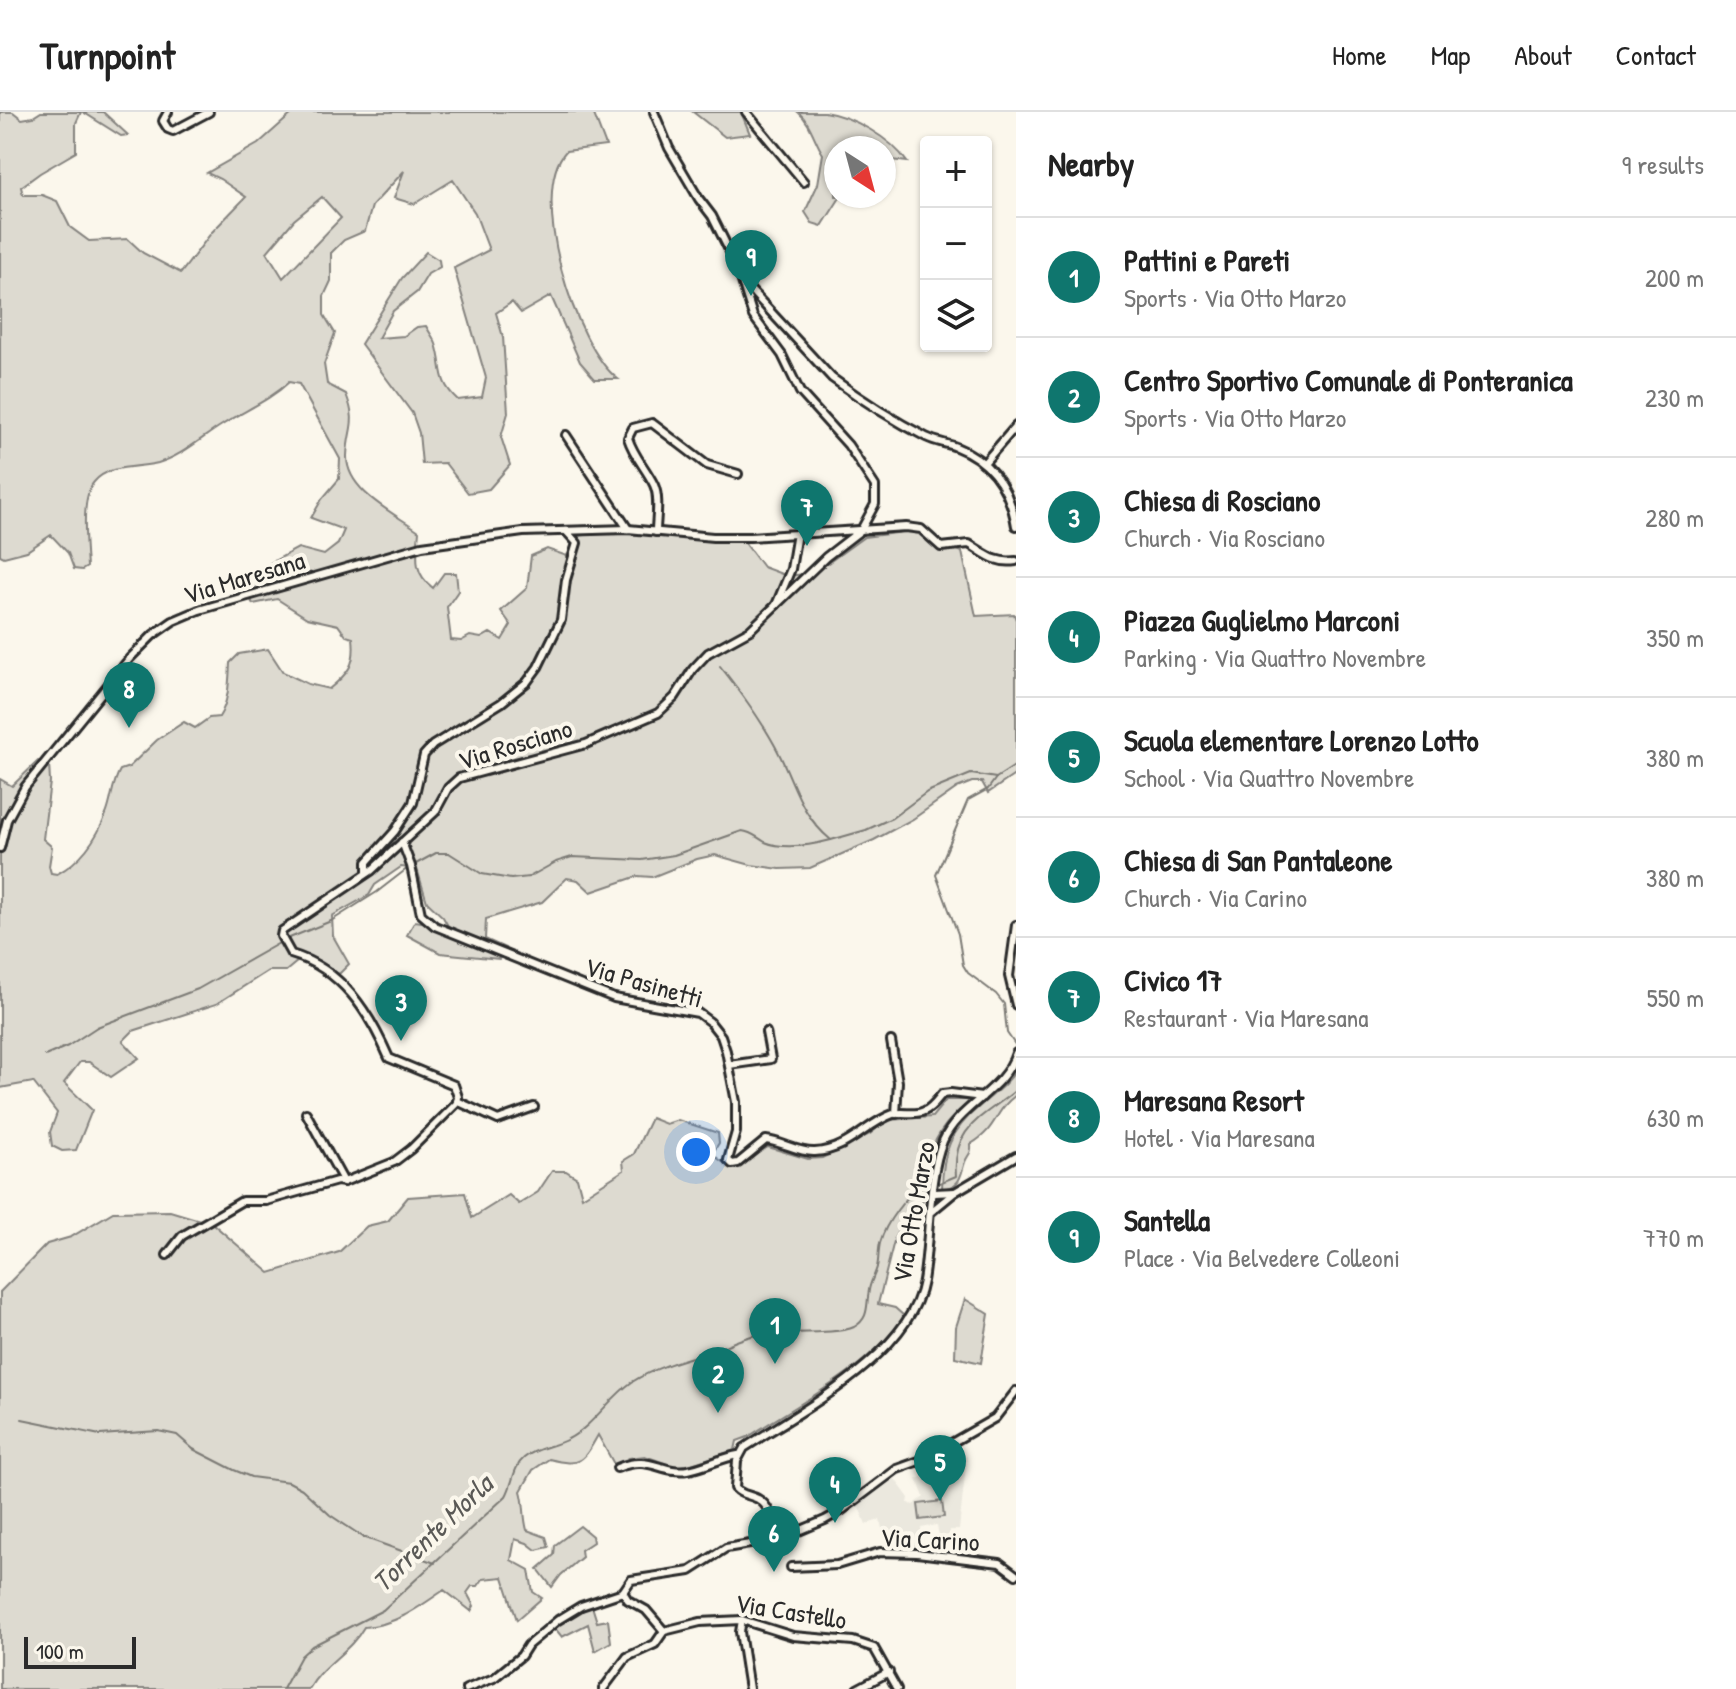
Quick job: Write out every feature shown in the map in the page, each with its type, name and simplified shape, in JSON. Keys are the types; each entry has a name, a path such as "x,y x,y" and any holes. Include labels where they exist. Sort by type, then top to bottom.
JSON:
{"street":[{"path":"168,112 163,121 173,131 209,112"},
{"path":"654,112 669,148 712,216 742,282 753,316 782,355 800,392 848,445 875,486 875,504 861,530"},
{"path":"746,112 804,182"},
{"path":"742,282 832,378 909,428 963,450 984,463 1003,484 1016,526"},
{"path":"656,532 657,495 632,453 628,438 633,428 652,423 707,465 738,474"},
{"path":"984,463 1016,426"},
{"path":"566,435 628,529"},
{"name":"Via Maresana","path":"0,848 14,804 25,787 130,658 153,635 173,621 199,610 422,546 523,532 566,530 628,529 713,537 906,527 921,529 941,547 969,544 992,560 1005,563 1016,561"},
{"path":"367,872 367,862 395,831 413,803 424,755 433,745 501,703 527,682 538,667 561,620 566,580 575,556 577,543 566,530"},
{"name":"Via Rosciano","path":"457,1101 454,1085 389,1058 378,1032 359,1002 337,979 311,960 291,954 281,936 282,931 291,922 371,871 435,812 448,788 459,778 586,744 658,713 675,697 693,669 708,653 750,630 826,557 861,530"},
{"path":"774,608 791,569 797,533"},
{"name":"Via Pasinetti","path":"402,842 411,866 421,914 435,926 614,998 698,1013 710,1022 721,1036 729,1065 737,1120 728,1160 732,1164 738,1163 766,1140 811,1152 836,1148 896,1114 921,1113 929,1109 942,1094 982,1097"},
{"path":"1016,925 1009,976 1016,1005"},
{"path":"729,1065 771,1059 766,1032"},
{"path":"891,1041 898,1082 896,1114"},
{"name":"Via Otto Marzo","path":"738,1455 862,1369 896,1337 920,1292 941,1145 948,1131 1000,1081 1015,1055"},
{"path":"167,1255 182,1236 242,1201 266,1201 337,1181 344,1182 394,1162 427,1134 457,1101 479,1108 498,1120 534,1107"},
{"path":"306,1113 344,1182"},
{"path":"932,1211 955,1192 1016,1156"},
{"path":"934,1192 955,1192"},
{"path":"466,1689 494,1678 558,1620 581,1606 623,1592 631,1580 690,1571 726,1548 780,1539 825,1520 897,1469 922,1460 995,1418 1016,1391"},
{"path":"617,1468 633,1461 688,1470 738,1455 735,1488 766,1505 780,1539"},
{"name":"Via Carino","path":"791,1567 837,1565 880,1552 917,1553 1000,1563 1016,1575"},
{"path":"603,1689 627,1657 655,1644 664,1631 646,1610 628,1600 623,1592"},
{"path":"742,1620 740,1632 749,1689"},
{"name":"Via Castello","path":"664,1631 700,1622 742,1620 793,1636 867,1644 879,1655 897,1689"},
{"path":"857,1689 889,1672"}],"shaded area":[{"path":"0,112 13,112 22,119 41,112 81,112 76,123 76,152 21,187 23,195 42,195 57,201 70,227 89,241 128,239 143,253 181,273 212,232 246,197 207,173 258,144 294,112 593,112 606,146 566,151 555,172 552,200 554,234 561,269 586,336 602,362 618,379 595,379 580,362 551,296 521,313 512,302 496,313 503,337 508,413 501,437 510,465 489,489 468,493 445,463 422,464 419,433 412,413 361,344 402,278 426,252 439,260 440,267 428,274 417,292 393,311 378,338 404,336 417,327 426,326 436,344 443,380 451,393 458,400 482,397 486,378 454,268 489,250 475,213 453,180 414,204 394,198 404,171 372,206 365,231 344,240 331,253 331,281 324,296 324,315 335,333 324,364 327,384 346,394 350,404 349,469 354,480 373,500 419,531 417,562 426,582 433,588 444,573 456,573 458,591 447,607 451,640 461,641 470,636 481,638 490,633 502,640 511,625 501,611 527,588 531,556 547,549 567,556 576,536 604,533 742,539 763,567 787,576 814,573 864,537 928,529 943,544 962,552 976,616 1014,614 1016,774 988,793 982,782 957,788 913,819 810,868 780,869 715,855 652,877 638,876 591,892 578,880 567,878 542,902 486,919 485,939 505,948 499,959 440,953 407,935 415,921 448,926 427,902 417,869 401,867 375,885 369,895 332,916 333,936 349,964 339,974 304,956 286,971 268,971 216,1004 133,1031 123,1041 139,1058 111,1077 89,1062 80,1062 64,1083 92,1110 76,1150 62,1151 52,1146 50,1132 57,1113 33,1082 0,1088 0,779 12,786 38,761 49,763 50,782 43,839 52,847 49,866 51,873 57,874 74,863 93,840 107,812 120,770 129,767 157,740 184,722 195,728 209,718 219,717 227,698 230,663 239,654 268,649 283,672 308,684 329,689 342,678 352,661 353,638 346,636 338,625 307,618 277,599 253,604 241,581 298,548 324,555 338,544 344,530 311,518 339,479 340,459 299,384 289,382 175,456 158,463 116,469 100,476 87,499 87,567 82,570 74,569 68,553 51,535 27,551 4,557 0,555","holes":["322,197 341,218 283,278 267,252 294,220"]},
{"path":"83,112 103,112 128,135 121,136"},
{"path":"693,112 741,112 750,134 725,137"},
{"path":"798,112 835,114 879,136 824,136 824,208 833,208 822,226 812,223 805,212 818,184 823,154"},
{"path":"896,149 900,153 907,162 896,161"},
{"path":"1016,1070 1016,1095 1003,1107 987,1132 971,1144 959,1180 953,1186 942,1189 946,1153 955,1133"},
{"path":"946,1100 973,1100 941,1131 930,1155 929,1190 917,1208 906,1216 895,1237 878,1304 895,1308 904,1316 889,1335 833,1383 737,1441 735,1450 679,1468 645,1456 629,1458 615,1466 598,1435 580,1460 549,1459 533,1470 521,1491 527,1530 546,1537 549,1547 536,1550 515,1539 511,1560 529,1570 533,1592 542,1598 517,1620 503,1577 483,1579 467,1593 474,1606 471,1611 444,1590 397,1619 364,1627 309,1689 0,1689 0,1292 47,1244 71,1237 113,1212 170,1211 213,1224 270,1273 339,1252 367,1226 388,1221 408,1197 465,1193 472,1218 509,1195 519,1204 538,1192 552,1171 566,1171 577,1178 582,1197 624,1170 623,1161 634,1154 651,1118 666,1124 678,1120 718,1133 719,1143 712,1154 732,1169 768,1147 808,1159 822,1158 870,1134 887,1120 932,1117"},
{"path":"965,1299 989,1314 981,1363 955,1357 956,1327"},
{"path":"967,1456 959,1530 950,1530 949,1549 941,1549 937,1525 921,1528 922,1550 887,1550 880,1520 866,1524 858,1505 895,1479 909,1498 908,1503 913,1505 924,1497 917,1479"},
{"path":"942,1501 944,1517 920,1520 918,1504"},
{"path":"580,1526 592,1536 593,1542 581,1550 582,1557 552,1587 538,1569 554,1555 555,1545"},
{"path":"592,1606 597,1622 608,1620 611,1642 595,1651 588,1624 562,1637 553,1626"}],"waterway":[{"path":"720,666 768,734 811,819 831,840 866,830 892,818 927,792 971,774 996,778"},
{"name":"Torrente Morla","path":"1016,765 996,778 988,789 968,800 936,875 958,934 963,965 1004,1004 1007,1033 1016,1046"},
{"path":"414,865 436,853 449,853 482,874 511,879 529,877 572,857 642,860 674,855 742,831 781,846 831,840"},
{"path":"287,939 331,921 408,868"},
{"path":"45,1056 68,1046 97,1027 198,989 281,942"},
{"name":"Torrente Morla","path":"283,1689 301,1656 312,1646 383,1610 506,1496 524,1458 577,1433 632,1382 668,1365 750,1336 835,1331 854,1327 863,1320 878,1264 880,1243 891,1218 922,1184 937,1184 956,1176 956,1159 965,1134 972,1124 1016,1090"},
{"path":"22,1419 100,1435 158,1431 177,1435 193,1449 234,1470 251,1477 289,1482 302,1489 330,1515 363,1537 435,1563"}],"place":[{"name":"Santella","path":"751,296"},
{"name":"Civico 17","path":"807,546"},
{"name":"Maresana Resort","path":"129,728"},
{"name":"Chiesa di Rosciano","path":"401,1041"},
{"name":"Pattini e Pareti","path":"775,1364"},
{"name":"Centro Sportivo Comunale di Ponteranica","path":"718,1413"},
{"name":"Scuola elementare Lorenzo Lotto","path":"940,1501"},
{"name":"Piazza Guglielmo Marconi","path":"835,1523"},
{"name":"Chiesa di San Pantaleone","path":"774,1572"}]}
